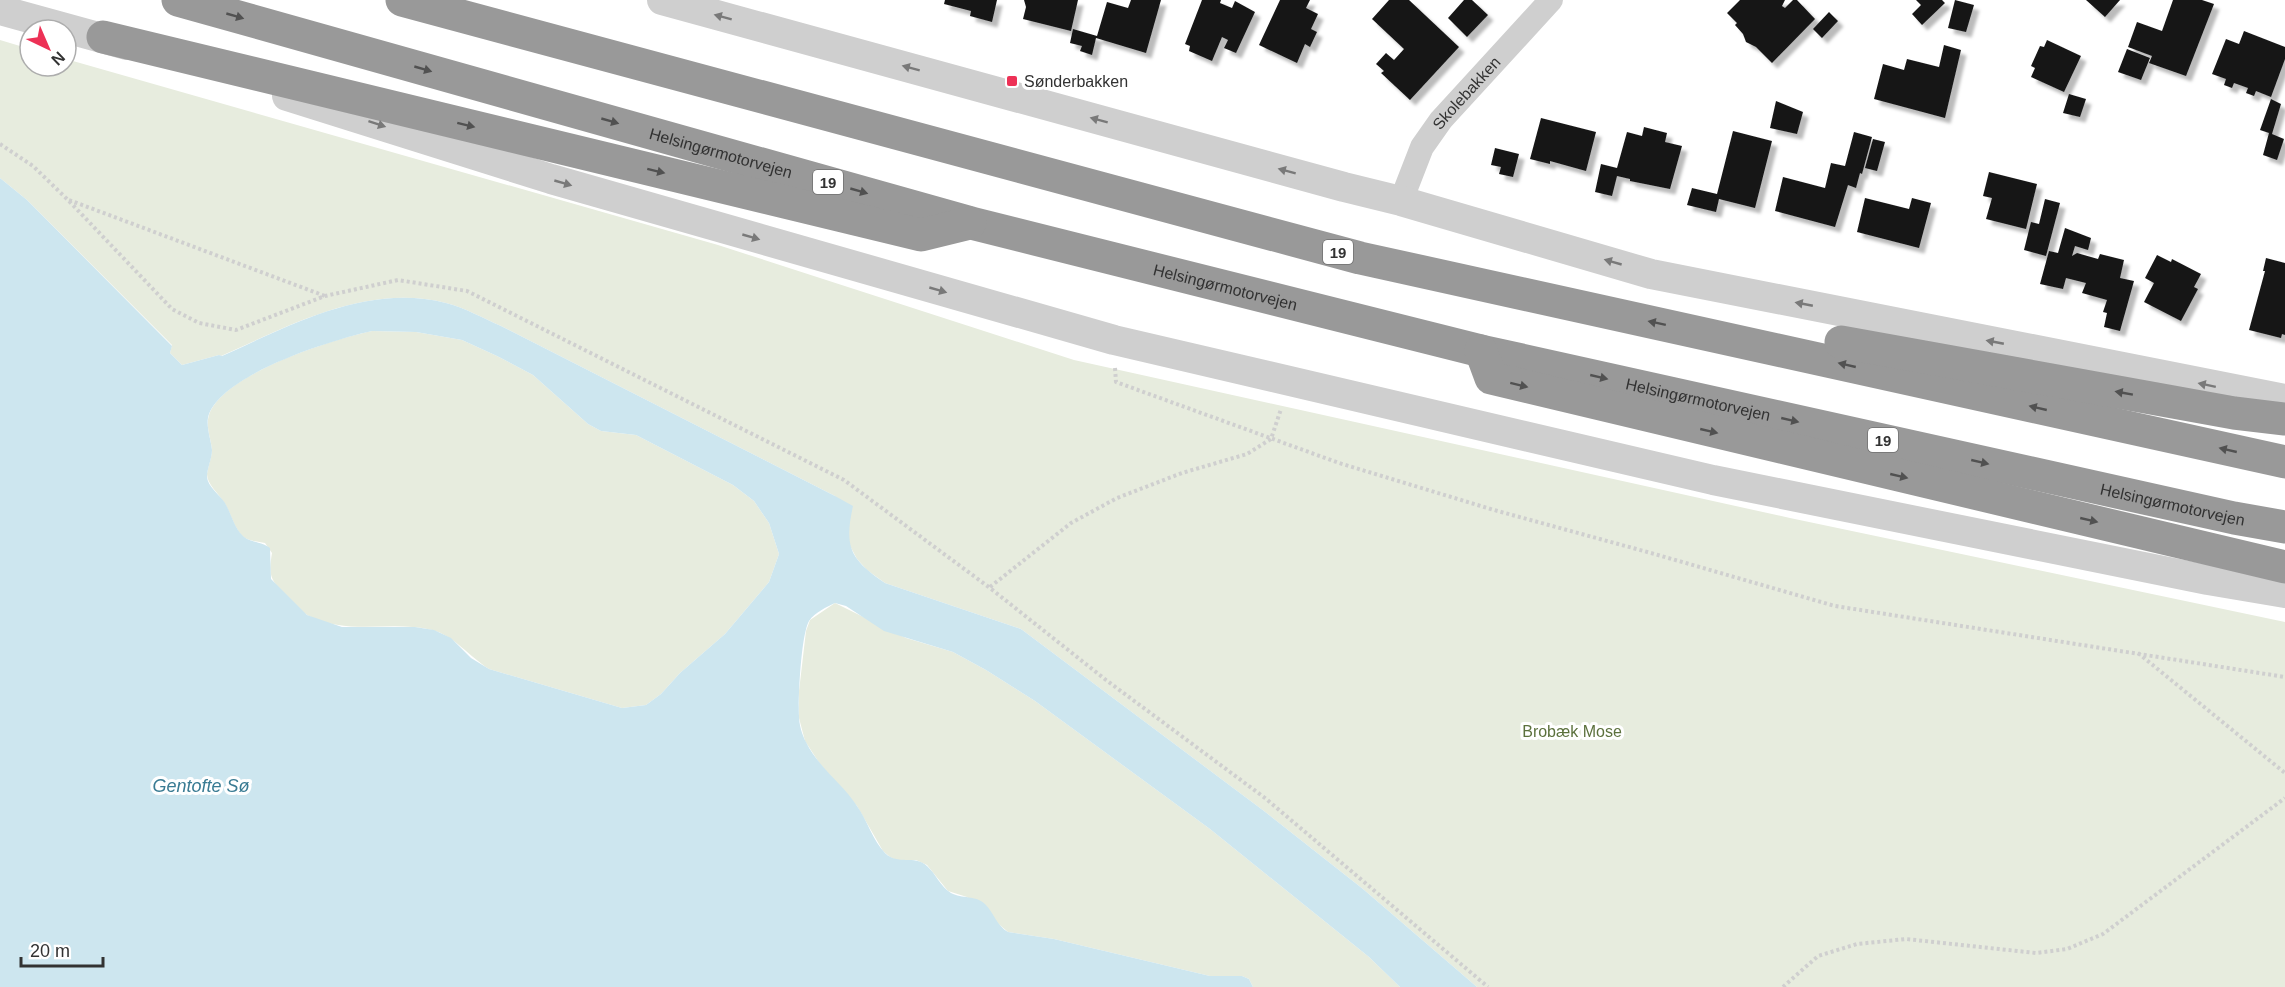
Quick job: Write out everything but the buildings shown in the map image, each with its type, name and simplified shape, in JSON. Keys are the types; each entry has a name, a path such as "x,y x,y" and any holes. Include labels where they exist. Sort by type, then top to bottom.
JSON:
{"highway":[{"name":"Helsingørmotorvejen","path":"178,0 971,223 1480,351 2234,518 2285,527"},
{"name":"19","path":"402,0 1360,258 2285,462"},
{"path":"104,37 921,235 971,223"},
{"path":"1785,351 1836,341 2234,413 2285,419"},
{"path":"1480,351 1491,378 2285,567"}],"street":[{"name":"Skolebakken","path":"1401,201 1422,147 1442,120 1551,0"},
{"path":"676,2 1401,201 1652,274 2285,399"},
{"path":"0,10 104,37 551,179 1114,340 1713,480 2208,580 2285,593"}],"path":[{"path":"0,144 33,166 172,309 199,323 236,330 325,296 398,280 467,291 844,480 990,588 1106,680 1265,798 1488,987"},
{"path":"68,200 325,296"},
{"path":"1114,340 1116,382 1339,463 1494,510 1835,606 2285,677"},
{"path":"990,588 1071,523 1117,498 1182,472 1247,454 1272,439 1281,409"},
{"path":"2137,652 2285,773"},
{"path":"1783,987 1818,956 1857,944 1906,939 2036,953 2067,949 2103,934 2285,798"}],"green space":[{"name":"Brobæk Mose","path":"0,40 18,45 18,78 78,78 78,62 718,245 1074,360 1790,518 2285,622 2285,987 1477,987 1363,889 1264,811 1021,629 885,583 867,570 857,559 848,542 849,526 835,496 501,326 446,303 417,298 387,298 359,303 302,320 221,356 182,365 170,353 172,345 27,200 0,178"},
{"path":"372,331 416,332 462,340 533,375 588,424 601,431 636,435 733,485 754,501 769,523 779,554 769,582 725,634 680,673 661,694 646,705 622,708 489,669 454,641 432,630 401,626 354,627 324,622 306,614 274,582 270,568 272,553 265,543 249,540 239,532 226,505 209,481 207,474 212,452 209,415 218,400 234,386 256,373 307,350"},
{"path":"835,603 906,638 953,652 1035,701 1210,829 1369,957 1400,987 1253,987 1249,979 1242,976 1210,976 1054,939 1008,932 967,897 948,891 927,865 916,860 898,861 890,857 883,851 857,806 820,764 805,741 799,718 799,691 806,631 810,620"}],"water":[{"name":"Gentofte Sø","path":"0,178 27,200 172,346 170,353 182,365 222,356 302,320 359,303 387,298 417,298 446,303 501,326 835,496 853,506 849,532 852,551 864,567 873,574 885,583 1021,629 1264,811 1363,889 1477,987 1400,987 1369,957 1210,829 1035,701 953,652 884,631 846,606 835,603 814,615 806,628 800,682 800,726 811,751 851,798 885,853 895,859 917,861 927,866 951,893 977,899 985,904 1008,932 1054,939 1210,976 1242,976 1249,979 1253,987 0,987","holes":["372,331 416,332 462,340 533,375 588,424 601,431 636,435 733,485 754,501 769,523 779,554 769,582 725,634 680,673 661,694 646,705 622,708 489,669 471,658 451,638 434,630 415,627 342,627 307,615 271,579 270,548 248,539 237,528 225,503 207,477 212,450 208,418 219,399 257,372 307,350"]}],"place":[{"name":"Sønderbakken","path":"1012,81"}]}
